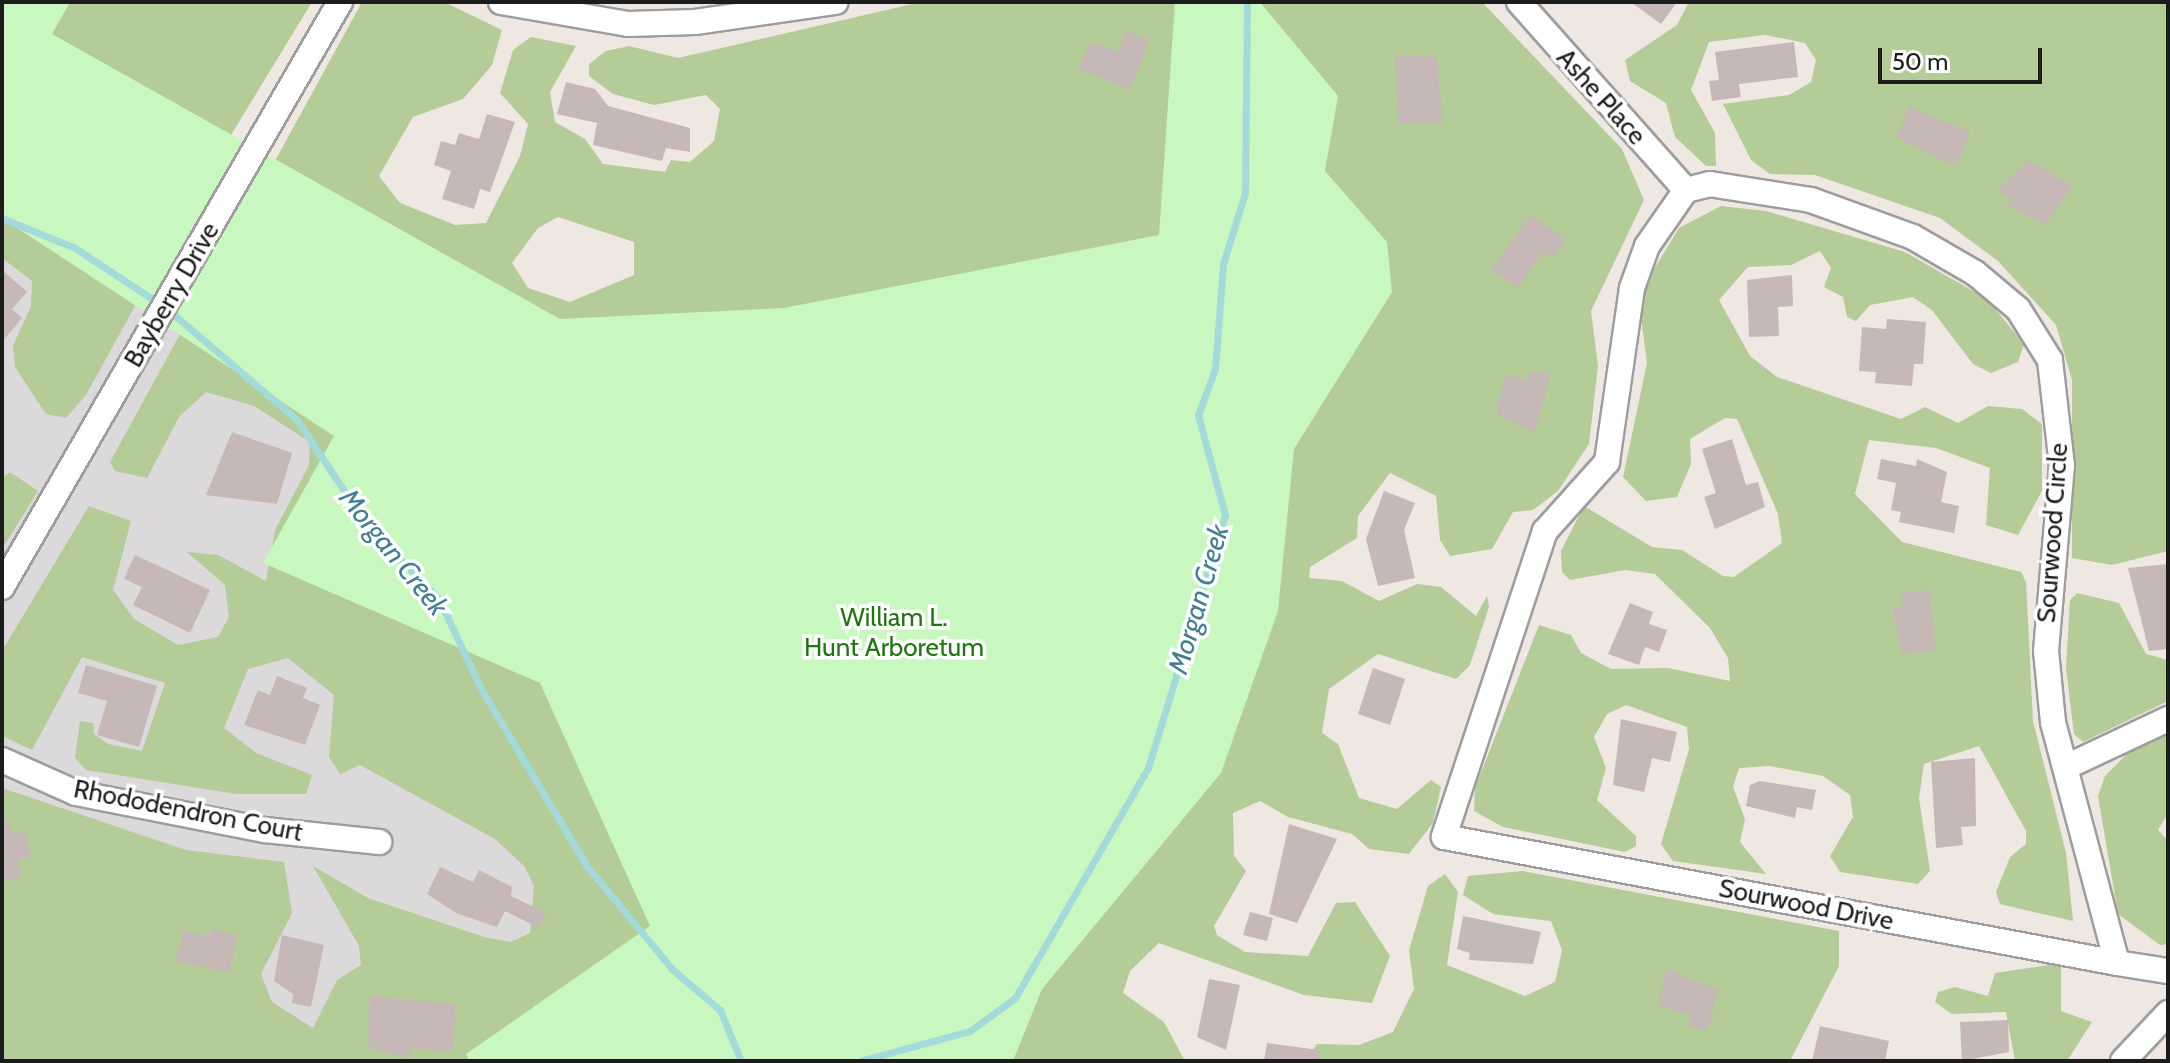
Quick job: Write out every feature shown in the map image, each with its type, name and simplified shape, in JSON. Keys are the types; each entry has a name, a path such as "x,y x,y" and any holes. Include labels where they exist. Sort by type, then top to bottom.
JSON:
{"street":[{"name":"Bayberry Drive","path":"2,587 340,2"},
{"path":"501,2 628,24 695,22 836,2"},
{"name":"Ashe Place","path":"1519,2 1686,190"},
{"name":"Sourwood Circle","path":"1686,190 1710,184 1826,205 1913,237 1975,273 2018,309 2050,360 2058,409 2062,466 2046,651 2053,722 2117,963"},
{"name":"Sourwood Drive","path":"1686,190 1647,246 1632,288 1607,462 1545,531 1444,837 2168,971"},
{"path":"2066,767 2168,719"},
{"name":"Rhododendron Court","path":"2,760 76,793 265,830 379,842"},
{"path":"2123,1061 2168,1013"}],"shaded area":[{"path":"2,218 334,436 264,563 540,683 650,926 467,1054 2,1061"}],"green space":[{"path":"2,2 312,2 211,168 86,395 66,418 46,414 15,367 13,346 31,306 32,281 2,258"},
{"name":"William L. Hunt Arboretum","path":"2,2 70,2 52,34 560,319 784,308 1159,235 1175,2 1260,2 1338,96 1325,171 1387,242 1392,292 1294,449 1278,611 1221,773 1042,989 1013,1061 469,1061 466,1054 650,926 540,683 263,563 334,436 2,218"},
{"path":"362,2 444,2 502,30 492,65 463,99 413,117 379,176 400,203 455,225 486,223 520,156 528,124 500,93 513,50 531,37 576,46 550,92 555,122 585,139 603,164 665,172 671,160 690,162 714,141 720,109 706,95 654,105 613,94 589,76 589,64 606,51 629,46 678,58 921,2 1482,2 1622,149 1644,200 1591,311 1598,366 1589,444 1558,491 1533,510 1513,512 1492,549 1450,556 1440,540 1436,496 1390,473 1358,516 1357,538 1310,567 1309,578 1342,581 1379,601 1417,584 1441,587 1476,616 1487,596 1489,607 1470,665 1456,679 1378,654 1329,689 1322,733 1338,744 1359,798 1397,809 1431,780 1441,787 1433,823 1409,854 1369,849 1352,834 1288,817 1260,801 1233,813 1234,856 1246,871 1214,926 1217,935 1245,952 1308,956 1336,903 1355,902 1390,956 1372,1003 1304,995 1159,943 1130,971 1123,993 1164,1022 1185,1061 2,1061 2,788 186,850 284,862 292,913 261,974 272,1002 313,1028 337,980 361,965 359,946 313,866 368,898 484,937 511,942 530,933 534,886 525,867 495,839 360,765 340,774 329,757 334,695 288,658 248,669 224,728 256,753 312,775 306,794 236,794 86,770 75,758 80,721 93,723 94,734 108,744 142,751 165,683 82,657 32,750 2,736 2,651 89,506 131,521 113,590 134,619 178,645 218,637 229,617 225,585 187,552 218,555 266,581 275,530 309,465 310,442 254,406 206,392 179,417 147,478 115,471 110,462","holes":["558,217 634,242 634,275 570,302 528,288 512,263 538,228"]},
{"path":"1689,2 2168,2 2168,551 2112,565 2072,558 2072,380 2056,325 1998,261 1940,218 1815,175 1770,174 1751,160 1723,104 1789,95 1811,82 1816,60 1805,43 1765,35 1709,42 1691,90 1715,133 1716,166 1706,166 1675,137 1666,103 1630,81 1625,60 1677,25"},
{"path":"1721,206 1766,211 1905,252 1987,299 2024,344 2018,362 1991,373 1973,364 1932,310 1913,297 1870,305 1856,321 1847,317 1843,297 1824,287 1831,268 1820,251 1791,265 1748,267 1719,300 1750,356 1777,377 1901,419 1925,407 1958,423 1988,406 2022,409 2042,424 2042,491 2018,535 1986,525 1990,468 1936,448 1869,440 1855,494 1902,542 2021,572 2026,582 2033,721 2066,853 2073,921 2000,904 1996,892 2010,857 2026,844 2026,831 1979,746 1924,764 1919,798 1930,871 1918,884 1840,872 1830,856 1853,817 1850,795 1823,776 1770,766 1739,768 1733,787 1745,819 1740,842 1766,874 1673,861 1661,844 1689,749 1687,727 1626,705 1607,714 1594,737 1606,768 1597,800 1636,836 1636,846 1625,852 1503,827 1474,811 1475,788 1539,625 1571,635 1581,653 1611,669 1668,668 1730,681 1728,658 1710,628 1655,574 1625,570 1570,580 1562,572 1561,551 1584,506 1652,547 1682,550 1723,576 1734,577 1782,543 1778,514 1737,419 1725,418 1690,439 1691,464 1677,497 1646,501 1623,477 1647,363 1640,309 1648,279 1679,228"},
{"path":"10,472 38,491 2,549 2,478"},
{"path":"2077,593 2119,603 2146,654 2168,660 2168,701 2083,742 2074,734 2066,668 2070,600"},
{"path":"2168,733 2168,813 2158,830 2168,841 2168,944 2160,945 2118,914 2098,796 2105,776 2129,752"},
{"path":"1523,871 1839,931 1839,966 1790,1061 1305,1061 1317,1044 1359,1045 1393,1032 1414,989 1409,950 1428,886 1445,874 1458,892 1447,965 1525,996 1555,982 1562,950 1551,921 1493,914 1463,895 1468,876"},
{"path":"2050,965 2061,967 2061,1011 2092,1022 2067,1061 2015,1061 2006,1012 1952,1014 1935,1002 1938,992 1955,987 1988,996 1995,973"}],"building":[{"path":"1631,2 1677,2 1661,24"},
{"path":"1126,31 1149,40 1130,89 1079,69 1090,42 1118,52"},
{"path":"1794,42 1798,77 1739,84 1741,97 1712,101 1709,81 1719,80 1715,52"},
{"path":"1395,55 1436,55 1443,123 1398,123"},
{"path":"566,82 595,89 608,106 690,128 690,152 666,148 662,161 593,145 597,123 557,114"},
{"path":"1909,107 1970,132 1956,167 1897,137"},
{"path":"487,114 515,122 490,192 480,189 474,209 442,199 451,171 434,165 441,141 455,145 459,133 479,139"},
{"path":"2029,160 2072,186 2045,225 2007,206 2011,200 1998,190"},
{"path":"1530,215 1566,239 1553,259 1543,252 1518,288 1492,270"},
{"path":"2,270 27,292 12,309 22,318 2,342"},
{"path":"1792,275 1793,306 1778,307 1779,336 1749,337 1747,280"},
{"path":"1887,319 1926,322 1923,364 1914,364 1912,386 1875,383 1876,372 1859,371 1862,327 1886,329"},
{"path":"1530,370 1550,374 1535,433 1496,414 1505,375 1528,380"},
{"path":"232,432 292,453 277,504 206,495"},
{"path":"1732,439 1746,485 1758,482 1765,507 1715,529 1704,497 1716,493 1702,449"},
{"path":"1881,459 1916,466 1917,459 1947,472 1941,502 1959,506 1954,533 1899,522 1901,512 1891,510 1896,483 1877,479"},
{"path":"1384,491 1415,503 1404,530 1415,578 1378,586 1366,539"},
{"path":"135,555 210,590 190,633 133,605 142,587 124,579"},
{"path":"2168,564 2168,649 2149,651 2128,568"},
{"path":"1930,590 1935,651 1902,654 1892,607 1902,606 1901,593"},
{"path":"1630,603 1653,612 1649,624 1667,630 1659,652 1645,647 1639,665 1608,654"},
{"path":"86,665 157,686 139,747 97,735 107,701 78,693"},
{"path":"1373,668 1405,679 1390,725 1358,714"},
{"path":"277,676 307,688 303,698 320,705 305,745 244,725 258,690 270,695"},
{"path":"1621,719 1677,732 1670,762 1652,758 1644,792 1613,785"},
{"path":"1975,758 1976,826 1961,827 1963,845 1936,848 1931,762"},
{"path":"1760,781 1816,790 1812,810 1797,807 1795,818 1746,806 1750,785"},
{"path":"8,821 12,834 25,831 31,856 18,860 22,876 2,882 2,822"},
{"path":"1289,824 1337,839 1297,923 1269,914"},
{"path":"440,867 473,882 479,870 512,887 511,896 546,913 539,928 505,911 497,927 456,913 427,894"},
{"path":"1250,912 1273,918 1267,941 1243,935"},
{"path":"1463,916 1541,932 1533,964 1469,960 1470,953 1457,949"},
{"path":"211,929 237,935 229,973 176,961 183,930 209,937"},
{"path":"282,935 324,945 311,1007 292,1003 293,994 274,981"},
{"path":"1667,969 1719,991 1707,1031 1689,1026 1691,1015 1657,1005"},
{"path":"1209,979 1240,985 1226,1050 1197,1037"},
{"path":"370,996 456,1004 452,1052 410,1048 409,1058 369,1048"},
{"path":"2008,1020 2009,1052 1962,1061 1960,1022"},
{"path":"1820,1026 1889,1041 1885,1061 1812,1061"},
{"path":"1267,1043 1319,1050 1318,1061 1264,1061"}],"waterway":[{"name":"Morgan Creek","path":"860,1061 970,1031 1015,998 1148,768 1225,515 1198,415 1215,369 1223,264 1245,193 1247,2"},
{"name":"Morgan Creek","path":"2,218 75,248 166,308 297,420 366,524 439,599 480,687 586,865 673,970 720,1010 741,1061"}]}
